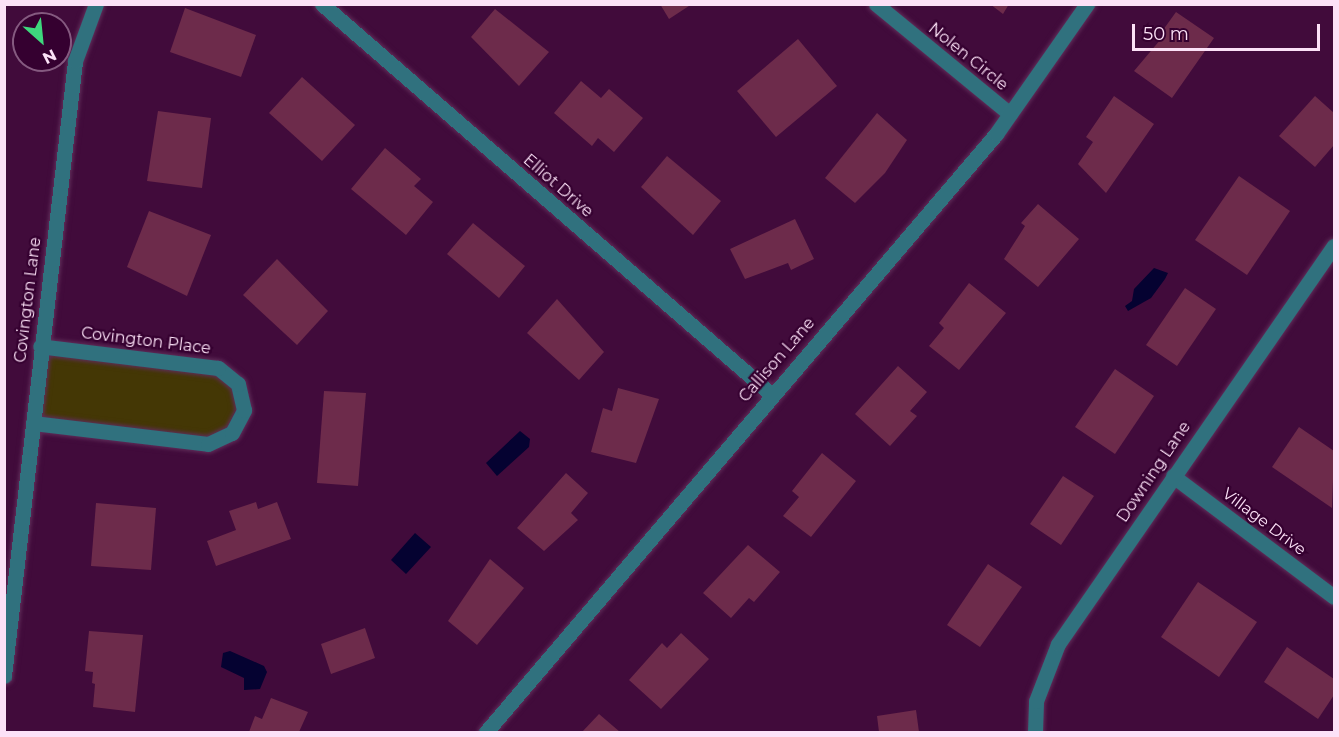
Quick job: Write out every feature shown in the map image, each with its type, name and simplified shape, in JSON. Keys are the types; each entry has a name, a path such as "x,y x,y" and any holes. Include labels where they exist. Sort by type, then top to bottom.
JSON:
{"street":[{"name":"Covington Lane","path":"4,676 40,346 75,61 96,4"},
{"name":"Elliot Drive","path":"322,4 771,394"},
{"name":"Nolen Circle","path":"876,4 1010,114"},
{"name":"Callison Lane","path":"486,732 1010,114 1087,4"},
{"name":"Downing Lane","path":"1035,732 1036,701 1058,644 1335,246"},
{"name":"Covington Place","path":"33,423 208,444 232,433 243,410 238,384 218,368 40,346"},
{"name":"Village Drive","path":"1173,476 1335,597"}],"shaded area":[{"path":"1154,268 1168,273 1165,279 1151,298 1128,311 1125,306 1132,301 1134,289"},
{"path":"40,346 205,365 243,396 221,440 33,423"},
{"path":"520,431 530,439 529,447 497,476 486,463"},
{"path":"415,533 431,547 406,574 391,560"},
{"path":"230,651 264,666 267,672 260,689 244,690 244,678 221,667 223,653"}],"building":[{"path":"660,4 692,4 669,19"},
{"path":"990,4 1009,4 1003,14"},
{"path":"185,8 256,35 241,77 170,52"},
{"path":"495,9 549,52 519,86 471,37"},
{"path":"1176,12 1214,38 1172,98 1134,71 1166,33 1163,30"},
{"path":"798,39 837,86 776,137 737,91"},
{"path":"302,77 355,125 322,161 269,113"},
{"path":"581,81 601,98 609,89 643,118 614,152 598,138 592,146 554,113"},
{"path":"1114,96 1154,124 1106,193 1078,164 1093,142 1086,137"},
{"path":"1315,96 1334,113 1334,145 1315,167 1279,136"},
{"path":"158,111 211,118 202,188 147,181"},
{"path":"877,113 907,140 885,173 855,203 825,178"},
{"path":"385,148 421,179 414,186 433,202 406,235 351,189"},
{"path":"667,156 721,201 693,235 641,187"},
{"path":"1239,176 1290,211 1247,275 1195,240"},
{"path":"1038,204 1079,239 1038,287 1004,259 1025,226 1021,223"},
{"path":"149,211 211,235 187,296 127,267"},
{"path":"795,219 814,259 791,270 788,263 745,279 730,249"},
{"path":"473,223 525,266 499,298 447,254"},
{"path":"277,259 328,311 297,345 243,295"},
{"path":"969,283 1006,313 959,370 929,346 944,328 939,323"},
{"path":"1185,288 1216,309 1177,366 1146,345"},
{"path":"557,299 604,352 579,380 527,333"},
{"path":"898,366 927,392 910,411 917,416 890,446 855,414"},
{"path":"1115,369 1154,396 1115,454 1075,427"},
{"path":"618,388 659,399 636,463 591,452 603,408 612,411"},
{"path":"324,391 366,393 358,486 317,483"},
{"path":"1299,427 1334,451 1332,508 1272,467"},
{"path":"822,453 856,481 811,537 783,516 799,497 792,491"},
{"path":"566,473 588,493 571,513 578,520 544,551 517,528"},
{"path":"1063,476 1094,496 1061,545 1030,524"},
{"path":"256,502 258,509 277,502 291,539 216,566 207,541 236,530 229,511"},
{"path":"96,503 156,508 151,570 91,566"},
{"path":"748,545 780,572 754,602 749,598 731,618 703,593"},
{"path":"490,559 524,588 477,645 448,621"},
{"path":"988,564 1022,587 980,647 947,625"},
{"path":"1198,582 1257,622 1219,677 1161,637"},
{"path":"365,628 375,658 331,674 321,644"},
{"path":"89,631 143,635 135,712 93,707 95,684 92,683 93,672 85,671"},
{"path":"681,633 709,659 661,709 629,680 662,643 667,648"},
{"path":"1287,647 1334,679 1334,695 1318,719 1264,682"},
{"path":"271,698 308,712 299,732 249,732 255,716 262,719"},
{"path":"916,710 919,732 879,732 877,716"},
{"path":"599,714 620,732 582,732"}]}
